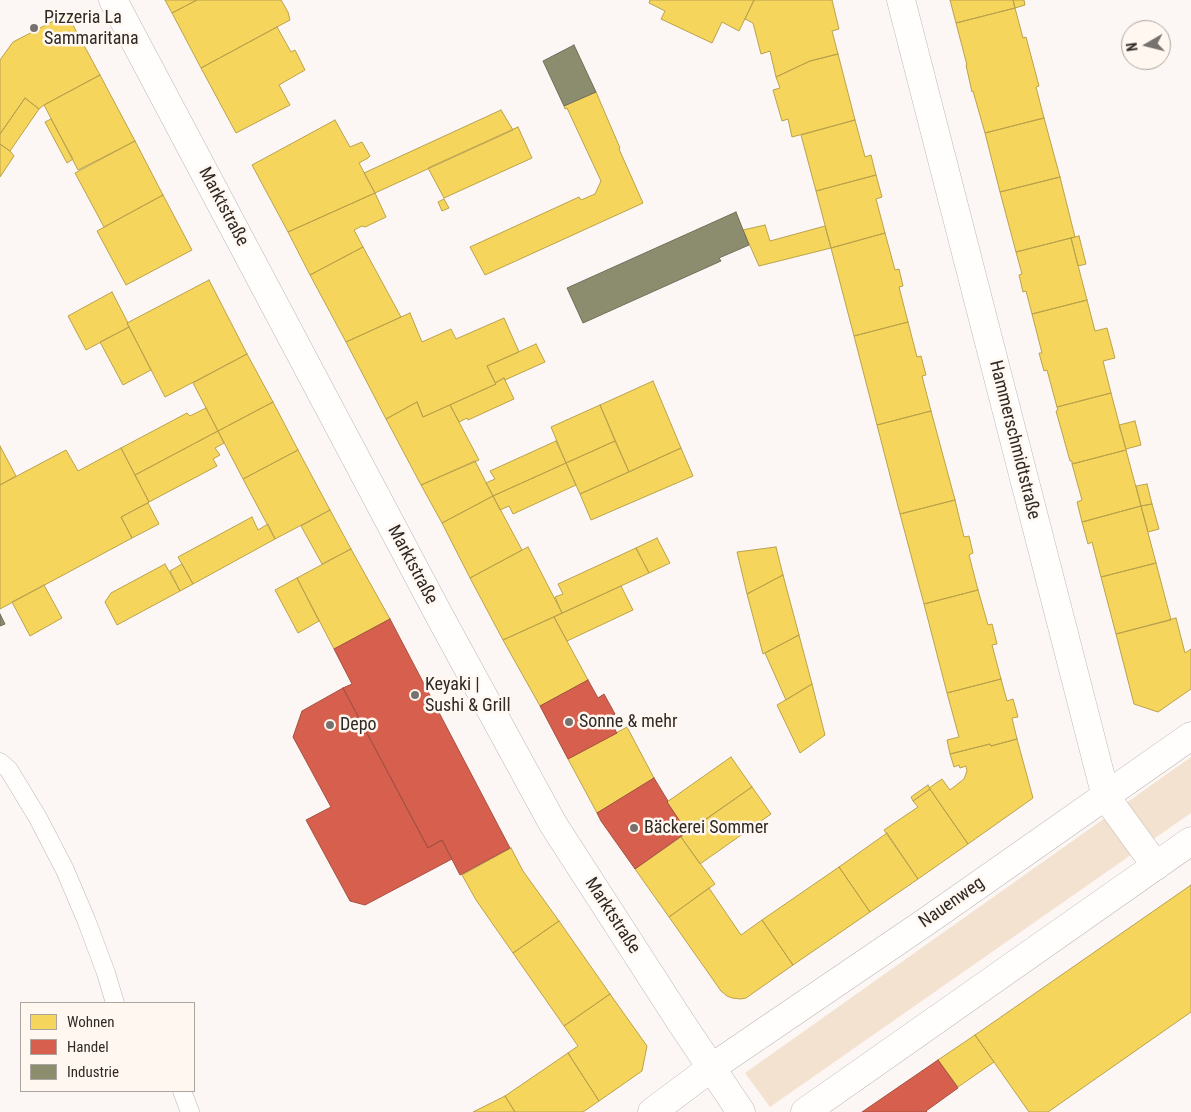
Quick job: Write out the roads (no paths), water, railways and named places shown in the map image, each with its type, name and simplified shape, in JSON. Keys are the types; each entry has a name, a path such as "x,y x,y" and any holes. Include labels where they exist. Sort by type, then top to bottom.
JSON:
{"street":[{"name":"Marktstraße","path":"113,0 439,615 553,824 741,1112"},
{"name":"Hammerschmidtstraße","path":"901,0 1106,797 1156,866"},
{"name":"Nauenweg","path":"652,1112 712,1068 1106,797 1191,736"},
{"path":"805,1112 1191,841"}],"lane":[{"path":"0,762 9,770 14,778 38,818 65,870 106,974 114,1002"},
{"path":"182,1092 190,1112"}],"place":[{"name":"Pizzeria La Sammaritana","path":"34,28"},
{"name":"Keyaki | Sushi & Grill","path":"415,695"},
{"name":"Sonne & mehr","path":"569,722"},
{"name":"Depo","path":"330,725"},
{"name":"Bäckerei Sommer","path":"634,828"}]}
